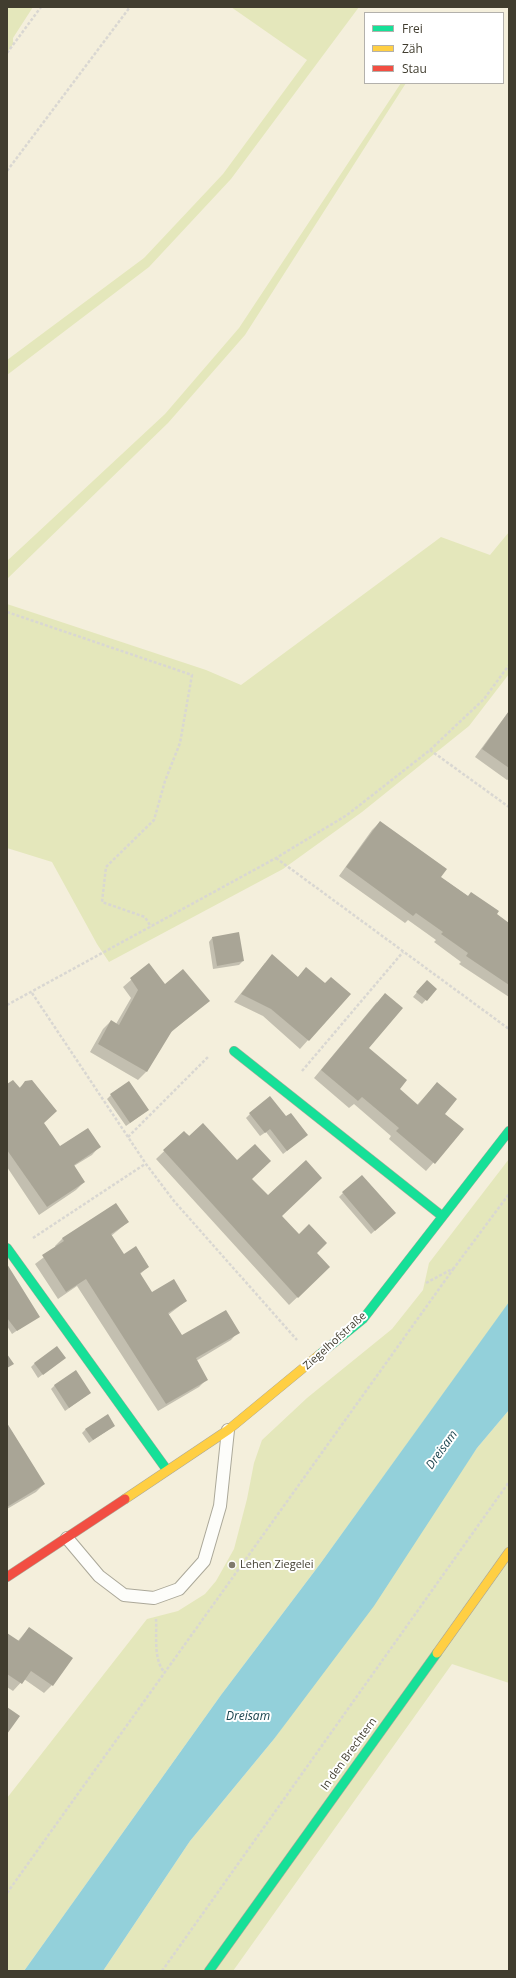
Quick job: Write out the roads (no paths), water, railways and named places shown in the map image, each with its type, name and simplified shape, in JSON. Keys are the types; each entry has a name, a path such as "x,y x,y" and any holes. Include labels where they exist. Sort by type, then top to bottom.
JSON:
{"street":[{"path":"234,1051 442,1216"},
{"name":"Ziegelhofstraße","path":"7,1576 67,1538 228,1430 363,1319 509,1131"},
{"path":"9,1251 167,1470"},
{"name":"In den Brechtern","path":"208,1971 509,1552"}],"lane":[{"path":"67,1538 99,1576 124,1595 154,1598 179,1589 204,1561 220,1506 228,1430"}],"water":[{"name":"Dreisam","path":"509,1302 509,1410 477,1448 374,1606 274,1739 190,1841 103,1971 24,1971 221,1695 320,1564"}],"place":[{"name":"Lehen Ziegelei","path":"232,1565"}]}
